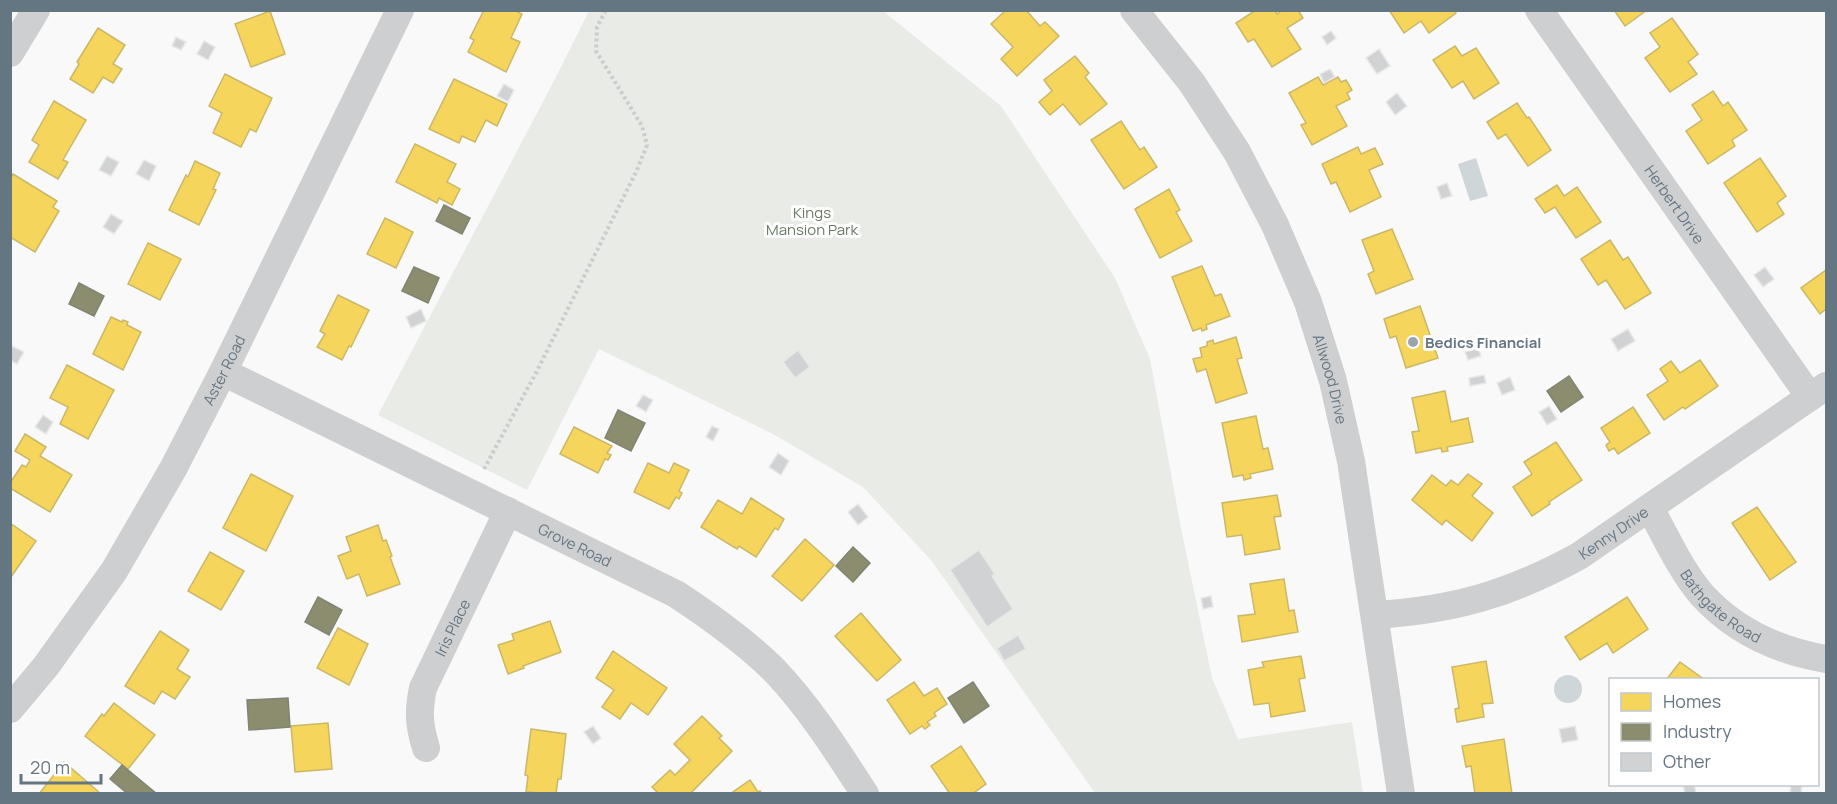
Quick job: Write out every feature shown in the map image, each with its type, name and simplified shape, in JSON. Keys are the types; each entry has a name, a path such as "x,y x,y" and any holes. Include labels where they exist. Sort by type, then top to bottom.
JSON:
{"street":[{"path":"10,53 36,10"},
{"name":"Aster Road","path":"10,709 46,666 114,571 173,469 224,372 400,10"},
{"name":"Allwood Drive","path":"1134,10 1192,83 1237,152 1275,225 1308,302 1333,381 1352,461 1401,794"},
{"name":"Herbert Drive","path":"1539,10 1818,392"},
{"name":"Grove Road","path":"224,372 676,594 711,617 744,642 774,670 801,701 826,734 865,794"},
{"name":"Kenny Drive","path":"1375,615 1446,607 1481,599 1548,573 1579,556 1818,392"},
{"name":"Bathgate Road","path":"1650,508 1682,566 1713,606 1740,627 1769,644 1801,654 1827,658"},
{"name":"Iris Place","path":"426,748 420,730 419,709 423,688 508,511"}],"path":[{"path":"471,493 536,374 638,170 647,145 642,126 596,51 597,27 606,10"}],"green space":[{"name":"Kings Mansion Park","path":"589,11 883,11 1001,106 1115,278 1150,359 1181,528 1212,678 1238,739 1352,722 1363,793 1095,793 931,560 863,487 773,434 599,349 527,490 378,415"}],"shaded area":[{"path":"1476,158 1488,196 1470,201 1458,164"},
{"path":"1568,675 1578,679 1582,689 1578,699 1568,703 1558,699 1554,689 1558,679"}],"building: Homes":[{"path":"484,10 514,10 522,14 511,38 520,42 506,72 468,52 474,40 470,38"},
{"path":"1006,10 1026,10 1040,26 1045,22 1059,36 1017,76 1001,59 1013,47 991,24"},
{"path":"1256,10 1275,10 1277,14 1283,10 1298,10 1303,18 1287,28 1301,49 1272,67 1254,39 1248,42 1236,23"},
{"path":"1389,10 1454,10 1456,13 1429,33 1421,21 1404,33"},
{"path":"1614,10 1647,10 1625,26"},
{"path":"270,11 285,54 251,67 235,24"},
{"path":"1672,18 1698,54 1688,62 1697,74 1670,92 1645,58 1660,47 1650,33"},
{"path":"98,28 125,45 113,64 122,69 113,83 103,77 93,93 70,79 79,64 77,62"},
{"path":"1455,46 1462,56 1476,48 1499,83 1474,99 1463,81 1452,88 1433,60"},
{"path":"1075,56 1089,73 1085,77 1107,104 1080,125 1063,104 1050,115 1039,102 1052,91 1044,80"},
{"path":"225,74 272,98 256,132 250,129 241,147 213,133 222,113 209,106"},
{"path":"1318,77 1323,85 1338,77 1341,82 1346,80 1352,90 1347,93 1350,99 1336,106 1347,126 1312,145 1301,125 1306,123 1289,93"},
{"path":"454,79 507,104 497,126 486,120 475,142 462,136 459,143 429,129"},
{"path":"1713,91 1723,106 1728,102 1747,130 1732,140 1735,146 1708,164 1686,131 1702,120 1692,105"},
{"path":"54,101 86,120 63,160 68,162 58,179 29,162 39,145 32,140"},
{"path":"1517,103 1551,150 1528,166 1506,134 1498,139 1487,122"},
{"path":"1121,121 1140,150 1144,147 1157,167 1124,189 1091,140"},
{"path":"415,144 456,164 447,182 460,189 452,205 439,198 437,203 396,182"},
{"path":"1358,147 1361,154 1375,148 1383,164 1369,170 1381,197 1350,212 1336,182 1331,184 1322,164"},
{"path":"1760,158 1786,196 1777,203 1784,214 1757,232 1724,183"},
{"path":"195,161 220,173 213,189 216,190 199,225 169,210"},
{"path":"13,174 57,201 53,207 59,211 35,252 10,237 10,179"},
{"path":"1557,185 1564,196 1577,187 1601,222 1576,238 1555,207 1545,213 1535,199"},
{"path":"1169,189 1180,210 1176,212 1192,241 1160,258 1135,209"},
{"path":"385,218 413,232 396,268 367,254"},
{"path":"1392,229 1413,279 1376,294 1368,274 1374,271 1362,240"},
{"path":"1610,240 1623,260 1628,257 1651,293 1625,309 1606,280 1598,285 1581,259"},
{"path":"148,243 181,259 160,300 128,284"},
{"path":"1202,266 1215,296 1221,294 1230,316 1206,325 1207,329 1202,331 1201,328 1193,331 1172,277"},
{"path":"1826,270 1826,309 1820,314 1801,288"},
{"path":"338,295 369,310 342,360 317,347 325,334 320,331"},
{"path":"1420,306 1438,358 1406,368 1396,336 1390,338 1384,319"},
{"path":"111,317 128,322 127,325 141,332 123,370 93,354"},
{"path":"1236,337 1242,358 1237,359 1247,393 1216,403 1206,369 1197,372 1193,359 1202,357 1200,348 1207,346 1207,342 1213,340 1214,344"},
{"path":"1700,360 1718,386 1685,409 1683,407 1664,420 1647,395 1668,381 1660,369 1671,361 1680,373"},
{"path":"67,365 114,390 88,439 60,424 68,407 50,398"},
{"path":"1445,391 1451,422 1468,418 1473,442 1447,447 1448,451 1442,452 1441,448 1416,453 1412,432 1419,431 1412,398"},
{"path":"1633,407 1650,433 1618,454 1614,448 1609,451 1606,445 1610,442 1601,428"},
{"path":"1256,416 1263,449 1268,448 1273,469 1250,474 1251,478 1244,480 1243,475 1233,477 1222,423"},
{"path":"574,427 612,446 607,453 611,455 608,460 605,459 598,473 560,454"},
{"path":"25,434 46,447 40,456 72,475 50,512 10,488 10,483 22,465 26,467 30,460 15,451"},
{"path":"1556,442 1582,480 1532,516 1513,487 1532,474 1524,462"},
{"path":"648,463 669,473 674,463 689,470 679,491 682,493 679,499 676,497 669,509 634,492"},
{"path":"251,474 293,496 266,551 223,528"},
{"path":"1468,474 1482,484 1472,496 1493,513 1472,541 1446,520 1442,525 1412,500 1432,475 1446,486 1451,480 1458,485"},
{"path":"1277,495 1281,516 1274,517 1280,549 1245,555 1242,535 1227,537 1222,503"},
{"path":"751,498 784,519 778,530 775,528 756,557 739,546 737,549 701,527 718,500 742,514"},
{"path":"1757,507 1796,562 1770,580 1732,523"},
{"path":"10,523 36,541 11,577 10,576"},
{"path":"378,525 383,541 386,540 392,556 390,557 400,584 367,596 359,574 347,579 338,556 351,551 346,537"},
{"path":"805,539 834,565 802,601 772,576"},
{"path":"210,552 244,571 221,610 188,591"},
{"path":"1284,579 1289,611 1294,610 1298,632 1242,642 1238,616 1255,614 1250,584"},
{"path":"1627,597 1648,629 1613,653 1607,643 1580,660 1565,637"},
{"path":"861,613 901,660 877,681 835,636"},
{"path":"550,621 561,652 508,674 498,645 514,640 512,634"},
{"path":"338,628 368,644 349,685 317,668"},
{"path":"160,631 189,650 177,669 190,677 175,699 162,691 154,704 125,686"},
{"path":"613,651 667,688 648,715 631,703 620,719 602,707 614,690 596,678"},
{"path":"1301,656 1305,678 1299,679 1305,711 1271,717 1269,703 1254,705 1248,670 1264,667 1262,662"},
{"path":"1486,661 1493,703 1482,704 1484,717 1457,722 1455,709 1459,708 1452,667"},
{"path":"1680,662 1702,678 1668,678"},
{"path":"914,682 924,696 937,688 947,704 934,713 936,716 927,722 930,725 925,729 922,726 910,734 887,700"},
{"path":"114,703 155,735 128,769 85,736"},
{"path":"702,716 722,736 719,738 732,751 690,794 659,794 652,787 670,770 675,775 690,760 674,744"},
{"path":"328,723 332,769 295,772 291,726"},
{"path":"531,729 566,734 561,779 558,779 556,794 526,792 528,776 525,775"},
{"path":"1504,739 1512,794 1475,794 1471,766 1466,767 1462,746"},
{"path":"961,746 986,784 972,794 950,794 931,766"},
{"path":"64,762 100,793 100,794 39,794"},
{"path":"750,780 762,794 730,794"}],"building: Industry":[{"path":"444,205 470,218 462,234 436,221"},
{"path":"414,267 439,278 428,303 402,291"},
{"path":"79,283 104,296 94,316 69,304"},
{"path":"1569,376 1583,397 1561,412 1547,391"},
{"path":"618,410 645,423 631,451 605,438"},
{"path":"853,547 870,563 853,582 836,566"},
{"path":"318,597 342,610 329,635 305,622"},
{"path":"973,682 989,706 964,723 948,698"},
{"path":"288,698 290,727 249,730 247,700"},
{"path":"122,765 157,794 128,794 110,779"}],"building: Other":[{"path":"1331,31 1336,38 1327,45 1322,37"},
{"path":"176,37 186,42 181,50 172,46"},
{"path":"204,41 215,47 208,60 197,54"},
{"path":"1379,49 1390,66 1377,74 1366,58"},
{"path":"1330,69 1335,77 1324,83 1320,74"},
{"path":"504,84 514,90 508,102 497,96"},
{"path":"1397,93 1407,106 1395,115 1386,102"},
{"path":"107,156 119,162 111,176 99,170"},
{"path":"144,160 156,166 149,181 136,174"},
{"path":"1447,183 1452,196 1441,199 1437,187"},
{"path":"111,214 123,221 114,234 103,227"},
{"path":"1765,267 1774,279 1763,287 1754,275"},
{"path":"421,309 426,321 411,328 406,317"},
{"path":"1628,329 1635,341 1618,351 1611,339"},
{"path":"10,345 24,352 17,364 10,360"},
{"path":"1478,347 1481,356 1468,360 1465,352"},
{"path":"798,350 810,367 795,378 783,362"},
{"path":"1484,375 1486,383 1470,386 1469,378"},
{"path":"1510,377 1515,390 1502,395 1497,383"},
{"path":"643,395 653,400 646,412 636,406"},
{"path":"1549,406 1557,419 1547,425 1539,412"},
{"path":"43,415 53,422 46,434 35,427"},
{"path":"712,426 719,429 713,441 706,437"},
{"path":"778,453 789,461 781,475 769,467"},
{"path":"858,504 868,517 858,525 848,512"},
{"path":"979,550 995,574 992,576 1013,609 987,627 950,570"},
{"path":"1211,596 1213,607 1203,609 1201,598"},
{"path":"1018,635 1026,649 1004,661 997,648"},
{"path":"593,726 601,738 593,744 584,732"},
{"path":"1575,726 1578,740 1562,743 1559,729"},
{"path":"1683,786 1694,786 1696,793 1685,794"},
{"path":"1791,786 1802,786 1801,794 1790,792"}],"place":[{"name":"Bedics Financial","path":"1413,342"}]}
